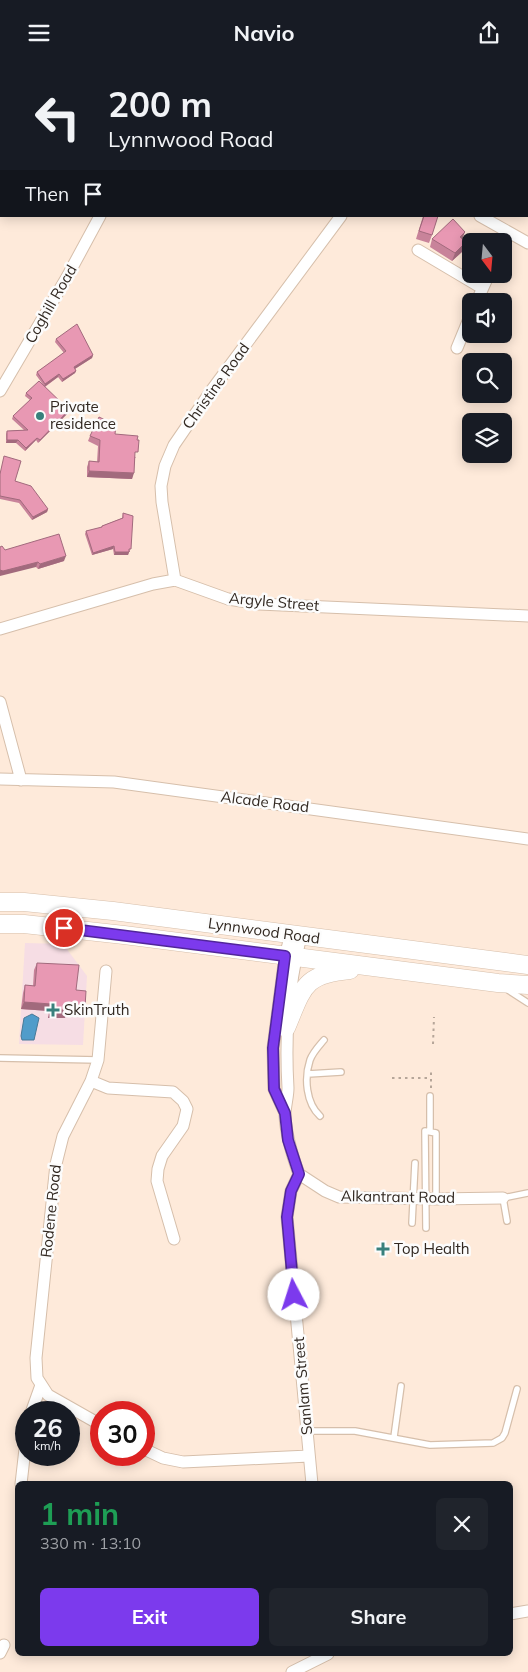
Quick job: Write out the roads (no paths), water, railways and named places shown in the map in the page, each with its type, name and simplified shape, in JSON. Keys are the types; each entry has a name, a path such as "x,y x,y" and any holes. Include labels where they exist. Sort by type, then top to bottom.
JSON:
{"main road":[{"name":"Lynnwood Road","path":"0,902 24,902 113,911 528,965"},
{"name":"Lynnwood Road","path":"0,924 24,924 124,935 376,968 528,985"},
{"path":"286,1028 300,994 320,975 338,971 376,968"}],"street":[{"name":"Coghill Road","path":"0,391 99,217"},
{"name":"Christine Road","path":"174,580 161,486 165,466 174,445 340,217"},
{"path":"482,217 509,233"},
{"path":"512,235 528,243"},
{"path":"418,250 482,288"},
{"path":"480,293 484,283"},
{"path":"457,348 462,336"},
{"name":"Argyle Street","path":"174,580 228,599 260,604 528,616"},
{"path":"0,629 153,584 174,580"},
{"path":"0,701 21,779"},
{"name":"Alcade Road","path":"0,779 114,781 528,839"},
{"path":"285,1113 274,1089 273,1048 296,935"},
{"path":"290,957 286,1028 288,1096 285,1113 288,1140 299,1174"},
{"name":"Rodene Road","path":"41,1385 37,1378 36,1358 56,1164 63,1136 91,1081 98,1060 106,971"},
{"path":"91,1081 108,1088 173,1092 183,1101 187,1109 183,1126 162,1156 157,1181 174,1239"},
{"name":"Alkantrant Road","path":"299,1174 325,1191 339,1197 503,1198"},
{"name":"Sanlam Street","path":"299,1174 291,1191 287,1217 312,1481"},
{"path":"35,1401 41,1385"},
{"path":"41,1385 48,1395 90,1419"},
{"path":"155,1454 182,1462 309,1456"},
{"path":"21,1481 23,1466"},
{"path":"513,1614 528,1611"},
{"path":"292,1672 323,1656"}],"lane":[{"path":"498,983 528,1003"},
{"path":"320,1116 314,1111 310,1101 308,1074 310,1059 314,1051 324,1040"},
{"path":"0,1058 98,1060"},
{"path":"308,1074 341,1073"},
{"path":"426,1228 425,1163 430,1132 430,1096"},
{"path":"412,1223 425,1199 436,1163 430,1132"},
{"path":"415,1163 425,1199"},
{"path":"425,1163 436,1163"},
{"path":"507,1221 503,1198 528,1193"},
{"path":"394,1437 401,1386"},
{"path":"307,1431 355,1431 430,1445 493,1443 502,1438 505,1433 517,1389"}],"water":[{"path":"32,1014 39,1018 34,1040 22,1040 24,1018"}],"place":[{"name":"Private residence","path":"40,416"},
{"name":"SkinTruth","path":"53,1010"},
{"name":"Top Health","path":"383,1249"}]}
